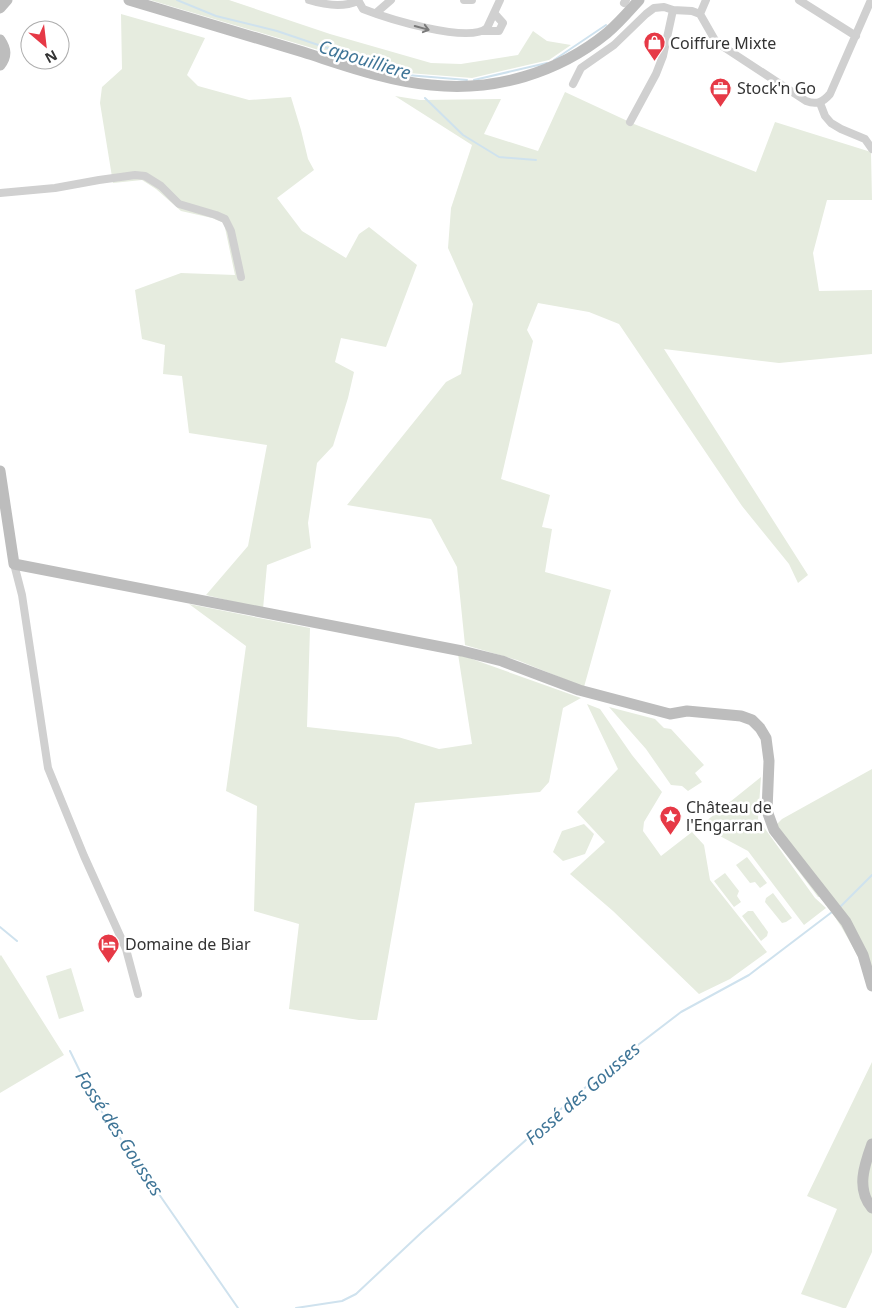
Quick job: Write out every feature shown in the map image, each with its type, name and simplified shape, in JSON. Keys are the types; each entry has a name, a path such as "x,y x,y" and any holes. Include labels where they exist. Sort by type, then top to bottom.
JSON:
{"street":[{"path":"0,8 7,0"},
{"path":"129,0 349,66 406,81 453,87 490,84 517,79 544,70 583,50 608,32 638,0"},
{"path":"309,0 326,5 348,4 358,1 363,9 428,30 474,33 499,31 503,23 494,13"},
{"path":"376,13 391,0"},
{"path":"464,0 472,0"},
{"path":"700,14 706,0"},
{"path":"799,0 856,36"},
{"path":"573,84 581,68 614,45 650,11 659,7 692,11 700,14 716,42 806,101 813,104 820,103 830,94 871,0"},
{"path":"483,31 487,28 498,1"},
{"path":"630,122 656,74 663,56 673,10"},
{"path":"0,40 5,50 0,65"},
{"path":"820,103 824,116 831,123 865,139 872,149"},
{"path":"0,193 55,188 135,175 145,176 161,186 179,204 226,219 231,231 241,277"},
{"path":"0,471 14,564 22,595 48,768 80,848 126,949 138,994"},
{"path":"14,564 462,651 511,664 579,690 670,714 687,711 741,716 752,720 766,738 769,762 767,811 774,830 846,922 863,955 872,986"},
{"path":"872,1144 862,1182 866,1201 872,1208"}],"shaded area":[{"path":"150,0 229,0 330,34 431,63 461,64 518,55 533,31 547,41 571,45 549,60 472,78 408,73 359,62"},
{"path":"121,14 205,38 187,75 198,86 249,100 291,97 308,159 314,170 277,198 302,231 346,258 359,234 369,227 417,265 386,347 341,338 335,362 354,372 333,446 317,463 308,523 311,548 267,565 263,609 206,595 248,546 267,445 189,433 182,376 163,374 165,345 142,339 135,290 181,273 235,275 224,223 212,218 181,211 156,189 142,180 113,183 100,103 102,87 122,69"},
{"path":"565,92 634,124 756,172 775,122 871,152 872,200 827,200 813,253 819,291 872,290 872,354 779,363 664,349 808,575 798,583 789,564 742,506 619,324 589,312 538,303 527,330 533,341 501,479 550,495 542,527 552,529 545,572 611,590 584,687 517,660 465,645 457,567 431,519 347,505 446,382 461,374 473,304 448,248 451,208 472,145 395,96 420,100 501,99 484,134 538,151"},
{"path":"189,604 310,628 307,727 398,737 439,749 472,744 458,654 581,698 563,708 549,782 540,792 415,803 377,1020 359,1020 289,1009 299,924 254,911 257,806 226,791 246,646"},
{"path":"587,704 600,709 632,755 662,792 644,822 643,831 661,856 692,832 704,845 710,880 767,952 730,979 699,994 613,911 570,874 605,842 577,812 618,769"},
{"path":"609,707 655,719 664,728 671,729 704,765 695,773 702,782 688,791 682,786 671,785 646,749"},
{"path":"872,769 872,984 835,917 769,832 782,819"},
{"path":"761,777 758,819 815,898 826,908 804,925 748,851 718,835 705,822"},
{"path":"584,824 594,834 585,854 563,861 553,852 562,831"},
{"path":"747,857 767,883 760,888 755,882 750,883 736,865"},
{"path":"725,873 739,891 737,896 741,902 734,907 714,881"},
{"path":"773,893 792,918 786,922 782,923 765,902 766,898"},
{"path":"748,911 753,911 768,932 767,936 761,941 742,916"},
{"path":"0,956 64,1055 0,1093"},
{"path":"71,968 84,1011 59,1019 46,976"},
{"path":"872,1062 872,1252 846,1308 843,1308 801,1294 837,1209 807,1196"}],"waterway":[{"name":"Capouilliere","path":"177,0 216,16 277,31 407,75 467,80"},
{"name":"Capouilliere","path":"554,60 606,25"},
{"name":"Capouilliere","path":"474,80 547,63"},
{"name":"Capouilliere","path":"425,98 463,135 499,157 536,160"},
{"name":"Fossé des Gousses","path":"840,907 872,875"},
{"name":"Fossé des Gousses","path":"296,1308 342,1301 356,1294 422,1232 604,1071 681,1012 749,975 832,912"},
{"name":"Fossé des Gousses","path":"0,927 17,941"},
{"name":"Fossé des Gousses","path":"70,1051 95,1102 238,1308"}],"place":[{"name":"Coiffure Mixte","path":"654,62"},
{"name":"Stock'n Go","path":"721,107"},
{"name":"Château de l'Engarran","path":"670,835"},
{"name":"Domaine de Biar","path":"109,963"}]}
